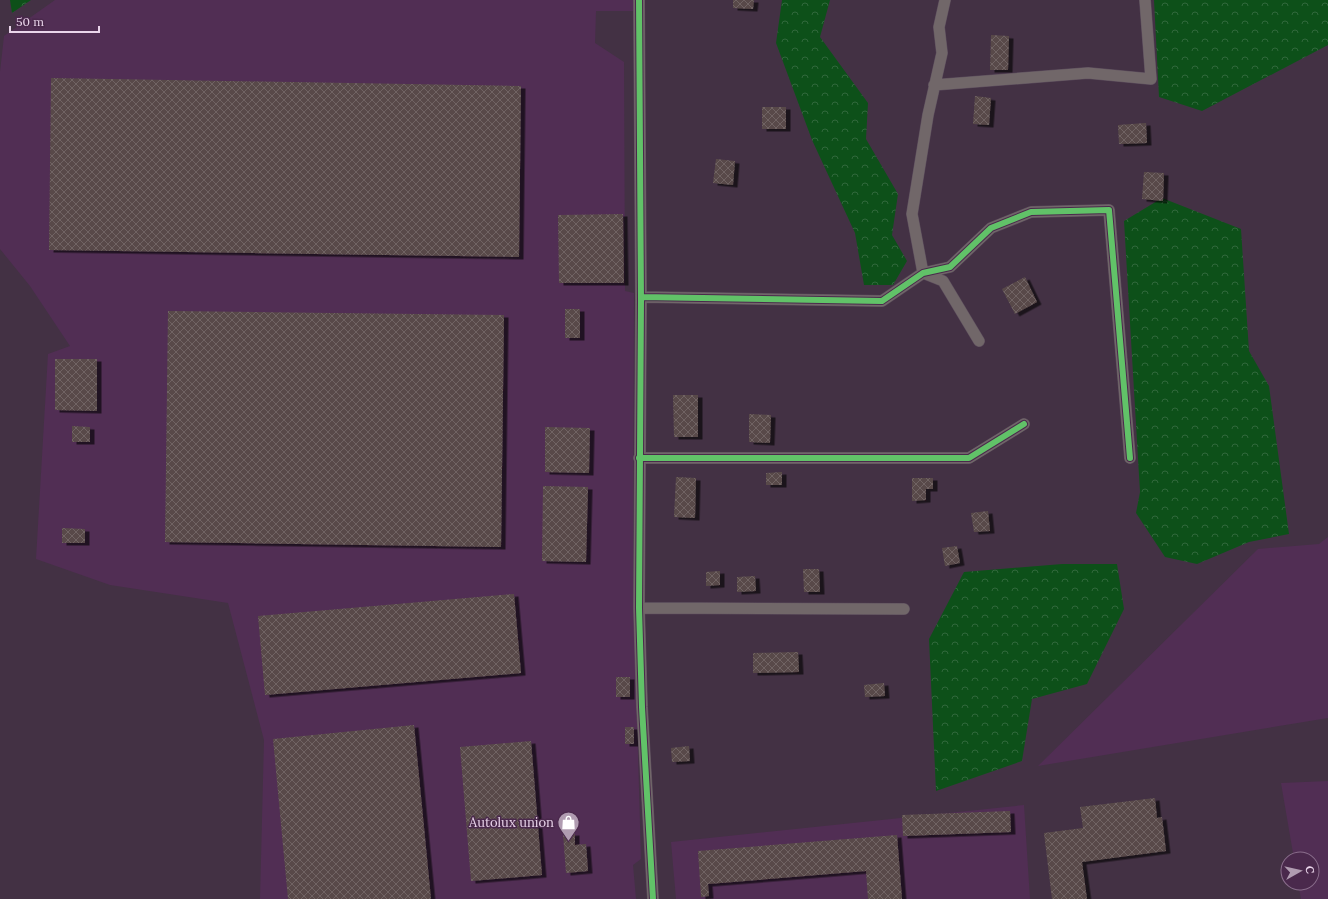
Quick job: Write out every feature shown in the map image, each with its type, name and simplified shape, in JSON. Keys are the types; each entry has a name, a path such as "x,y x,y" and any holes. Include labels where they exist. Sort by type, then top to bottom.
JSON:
{"street":[{"path":"639,0 641,297 639,608 642,707 653,899"},
{"path":"923,273 912,214 928,115 942,53 939,27 945,0"},
{"path":"934,85 1088,73 1151,79 1145,0"},
{"path":"641,297 882,302 923,273 950,267 991,228 1030,212 1109,210 1130,458"},
{"path":"923,273 943,281 979,341"},
{"path":"640,458 970,458 1024,424"},
{"path":"639,608 904,609"}],"shaded area":[{"path":"55,0 633,0 633,11 596,11 595,43 624,62 625,291 634,293 633,578 641,859 633,865 636,899 260,899 264,740 228,603 110,585 36,559 48,354 70,346 30,286 0,249 0,72 4,36"},
{"path":"1328,537 1328,718 1038,766 1258,549 1319,544"},
{"path":"1328,781 1328,899 1301,899 1300,891 1320,891 1320,851 1293,851 1281,783"},
{"path":"1024,805 1030,899 676,899 671,842"}],"green space":[{"path":"10,0 31,0 12,13"},
{"path":"782,0 830,0 820,37 868,103 866,139 898,194 892,235 907,261 893,285 864,285 855,233 812,140 776,43"},
{"path":"1154,0 1328,0 1328,45 1202,111 1159,97"},
{"path":"1162,198 1241,229 1249,351 1269,386 1289,534 1249,542 1197,564 1165,557 1136,513 1140,492 1124,221"},
{"path":"1062,564 1117,564 1124,609 1087,684 1032,699 1022,761 936,791 929,639 964,572"}],"building":[{"path":"733,0 754,0 753,9 733,8"},
{"path":"991,35 1009,36 1008,70 990,70"},
{"path":"51,78 521,86 519,257 49,250"},
{"path":"975,96 991,98 989,125 973,124"},
{"path":"762,107 786,107 786,129 762,129"},
{"path":"1146,123 1147,143 1119,144 1118,125"},
{"path":"716,159 735,161 733,185 713,183"},
{"path":"1144,172 1164,173 1163,201 1142,199"},
{"path":"623,214 624,283 559,283 558,215"},
{"path":"1025,277 1037,302 1015,314 1002,289"},
{"path":"565,309 580,309 580,338 565,338"},
{"path":"168,311 504,315 501,547 165,542"},
{"path":"55,359 97,359 97,411 55,410"},
{"path":"673,395 698,395 698,437 674,437"},
{"path":"749,414 771,415 770,443 749,442"},
{"path":"72,426 90,427 90,442 72,442"},
{"path":"545,427 590,428 589,473 545,472"},
{"path":"782,472 782,485 766,485 766,473"},
{"path":"676,477 696,478 695,518 674,517"},
{"path":"912,478 933,478 933,489 926,489 926,500 912,501"},
{"path":"543,486 588,487 586,562 542,561"},
{"path":"988,511 990,531 974,532 971,513"},
{"path":"62,528 85,529 85,543 62,543"},
{"path":"957,546 960,563 945,566 942,548"},
{"path":"803,569 819,569 820,592 804,592"},
{"path":"720,571 720,585 706,586 706,572"},
{"path":"755,576 756,591 737,592 737,577"},
{"path":"514,594 521,673 265,695 258,616"},
{"path":"798,652 799,672 753,673 753,653"},
{"path":"616,677 630,677 630,697 616,697"},
{"path":"884,683 885,696 865,697 864,685"},
{"path":"414,725 431,899 288,899 273,739"},
{"path":"625,727 634,727 634,744 625,744"},
{"path":"531,741 542,875 471,881 460,747"},
{"path":"689,746 690,761 672,762 671,748"},
{"path":"1155,798 1157,818 1162,817 1166,851 1082,862 1087,899 1052,899 1044,833 1083,828 1080,807"},
{"path":"1010,811 1011,832 903,836 902,815"},
{"path":"575,833 575,845 586,844 588,871 566,873 563,834"},
{"path":"897,835 902,899 868,899 866,871 708,884 709,896 701,897 698,851"}],"cycle path":[{"path":"639,0 641,301 639,608 642,707 653,899"},
{"path":"641,297 882,301 923,273 950,267 991,228 1031,212 1109,210 1130,458"},
{"path":"639,458 969,458 1024,424"}],"place":[{"name":"Autolux union","path":"569,842"}]}
